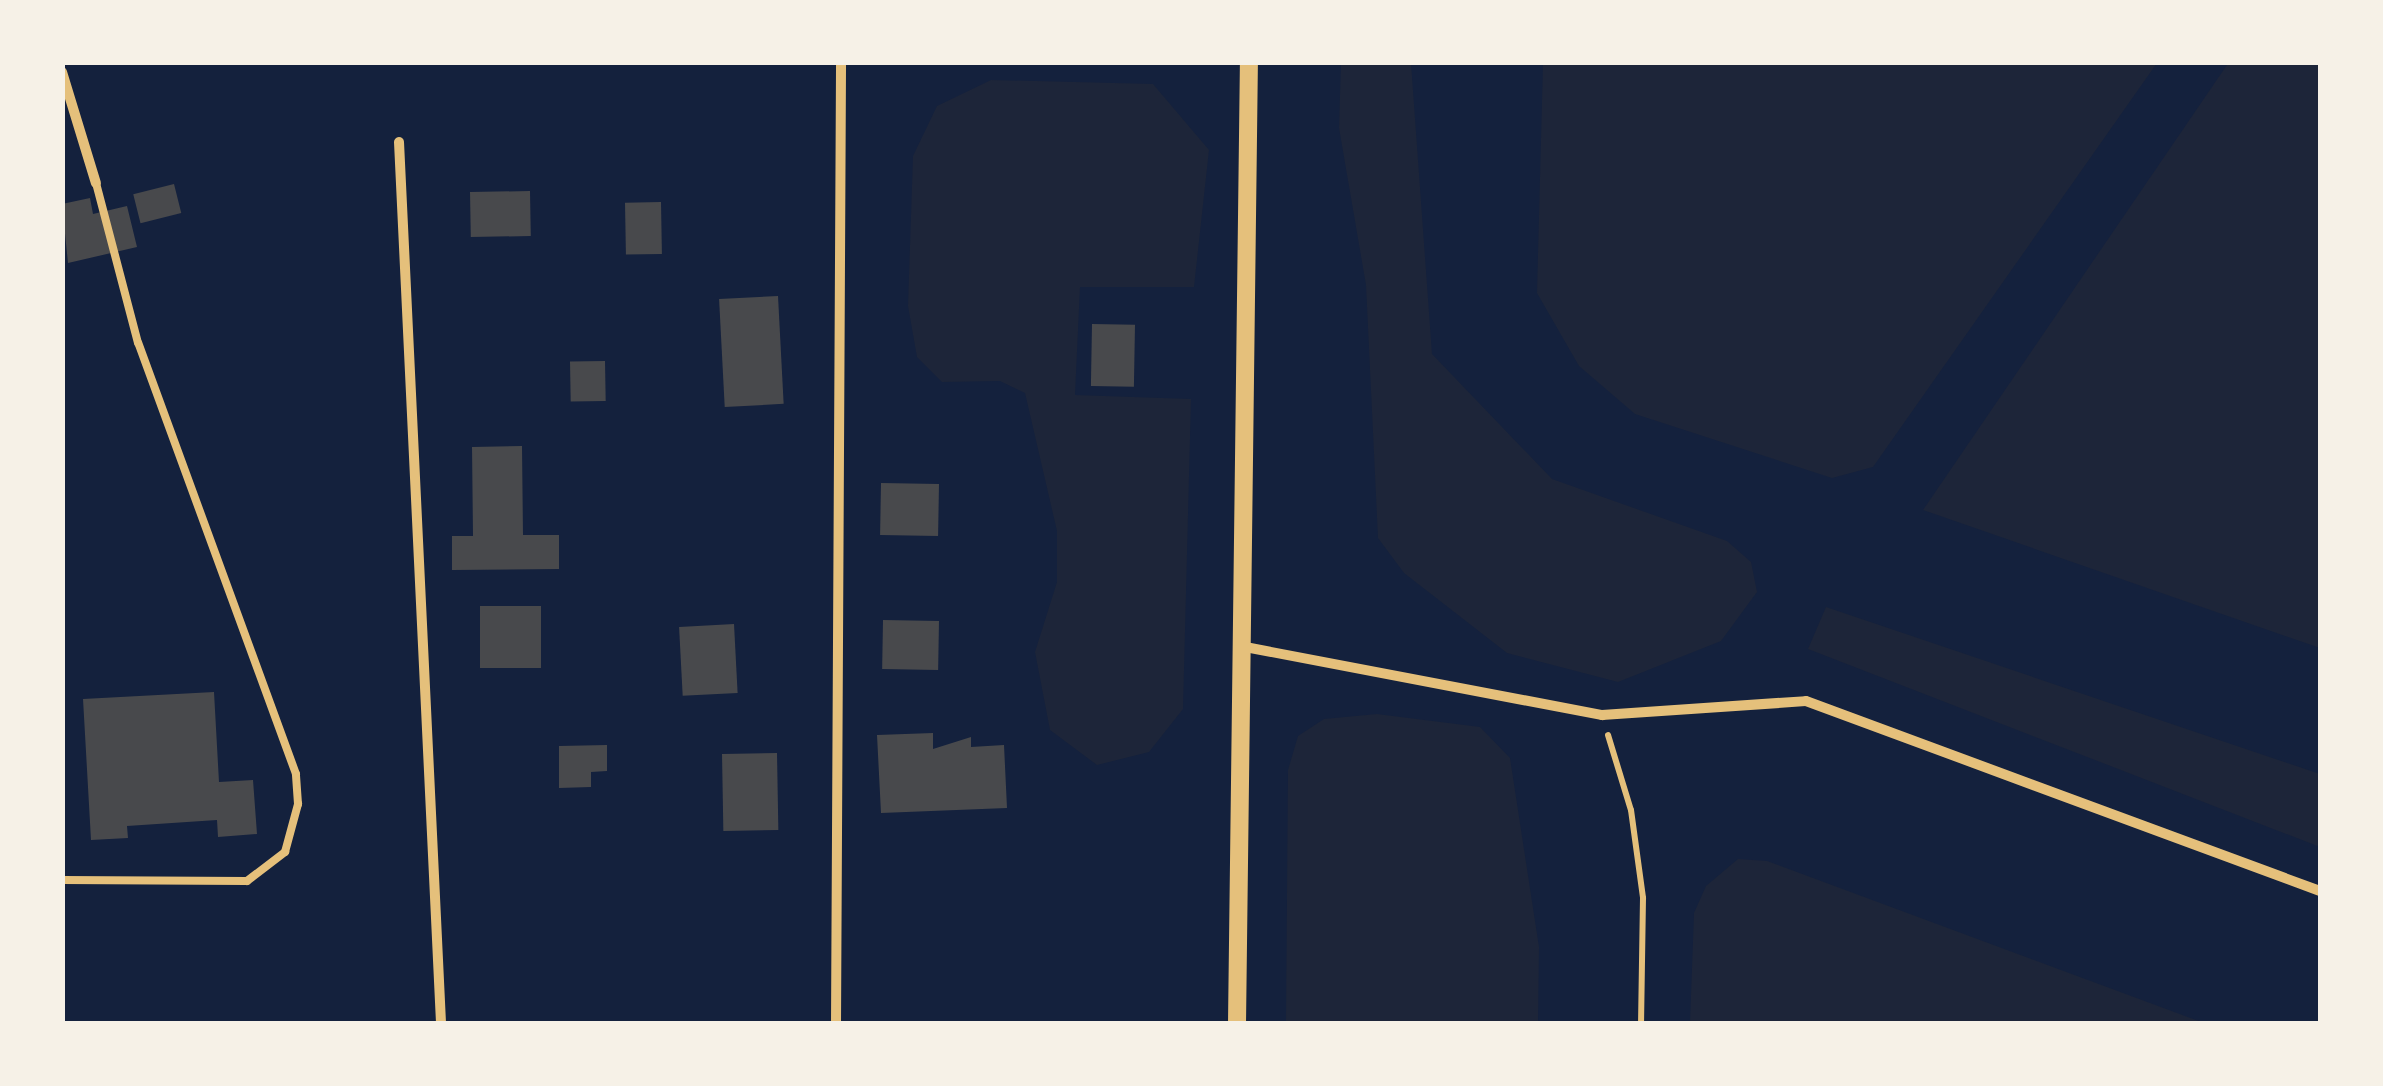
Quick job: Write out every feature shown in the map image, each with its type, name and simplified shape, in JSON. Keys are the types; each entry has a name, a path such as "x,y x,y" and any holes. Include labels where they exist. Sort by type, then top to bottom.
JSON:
{"street":[{"path":"836,1024 841,62"},
{"path":"1237,1024 1248,62"},
{"path":"62,72 96,183"},
{"path":"398,142 442,1024"},
{"path":"1239,646 1602,715 1806,701 2320,891"}],"lane":[{"path":"62,880 247,881 285,852 298,804 296,774 138,344 96,183"}],"path":[{"path":"1602,715 1632,810 1643,898 1640,1024"}],"shaded area":[{"path":"1543,62 2157,63 1873,467 1832,478 1635,414 1579,366 1537,293"},
{"path":"2229,62 2320,63 2320,648 1923,510"},
{"path":"1341,63 1411,63 1432,354 1552,479 1727,541 1751,562 1757,592 1721,641 1618,682 1507,653 1404,573 1378,538 1366,285 1339,128"},
{"path":"991,80 1153,84 1209,150 1194,287 1080,287 1075,395 1191,399 1183,709 1149,752 1097,765 1050,730 1035,652 1057,582 1057,531 1025,393 1000,381 942,382 917,357 908,306 913,156 937,106"},
{"path":"1826,607 2320,774 2320,847 1808,649"},
{"path":"1377,714 1480,727 1510,758 1539,947 1538,1023 1286,1023 1288,770 1298,736 1324,719"},
{"path":"1738,859 1767,861 2204,1023 1690,1023 1694,913 1706,886"}],"building":[{"path":"174,184 181,213 141,223 133,194"},
{"path":"530,191 531,236 471,237 470,192"},
{"path":"90,198 93,214 127,206 137,247 68,263 62,204"},
{"path":"661,202 662,254 626,255 625,203"},
{"path":"778,296 784,404 725,407 719,299"},
{"path":"1092,324 1135,325 1134,387 1091,386"},
{"path":"605,361 606,401 571,402 570,362"},
{"path":"522,446 523,535 559,535 559,569 452,570 452,536 473,536 472,447"},
{"path":"881,483 939,484 938,536 880,535"},
{"path":"480,606 541,606 541,668 480,668"},
{"path":"883,620 939,621 938,670 882,669"},
{"path":"734,624 738,693 683,696 679,627"},
{"path":"214,692 219,782 253,780 257,834 218,837 217,820 127,826 128,838 91,840 83,699"},
{"path":"933,733 933,749 971,737 971,747 1004,745 1007,808 881,813 877,735"},
{"path":"607,745 607,771 591,772 591,787 559,788 559,746"},
{"path":"777,753 778,830 723,831 722,754"}]}
